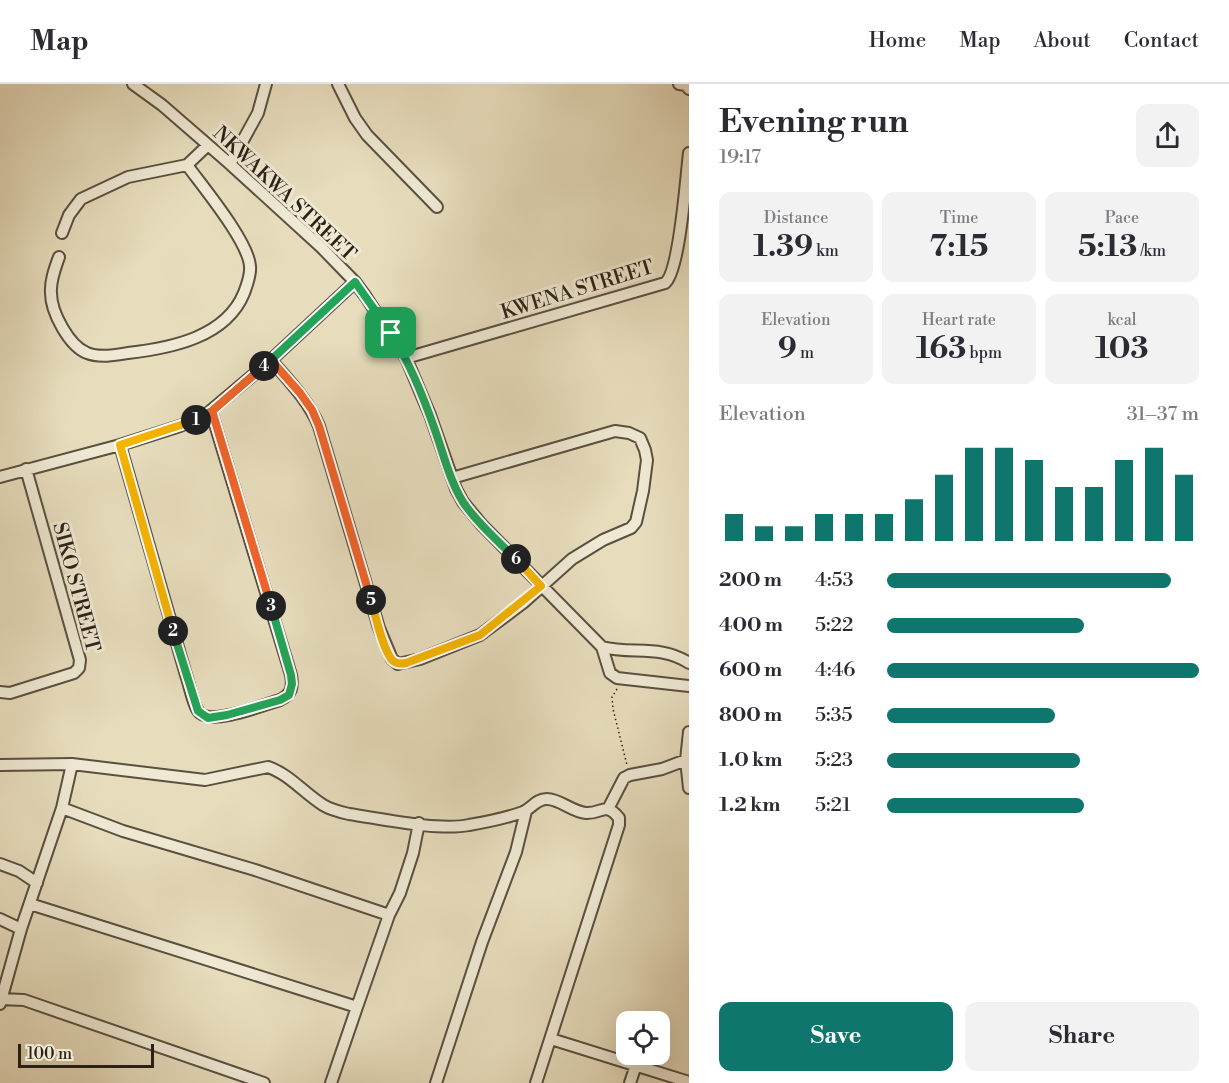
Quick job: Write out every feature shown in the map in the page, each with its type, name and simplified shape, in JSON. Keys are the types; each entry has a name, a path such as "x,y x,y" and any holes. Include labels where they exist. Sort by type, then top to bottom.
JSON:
{"street":[{"name":"NKWAKWA STREET","path":"133,84 162,105 230,164 321,247 355,282 406,357 463,502 541,586 602,647"},
{"path":"230,164 258,113 266,84"},
{"path":"338,84 355,118 368,135 437,207"},
{"path":"679,84 686,85 689,89"},
{"path":"62,233 69,216 81,199 128,177 187,165 208,145"},
{"name":"KWENA STREET","path":"406,357 665,283 670,279 676,259 689,153"},
{"path":"59,257 50,292 54,310 62,328 75,344 87,353 107,356 150,351 188,341 224,322 238,306 248,284 250,266 242,244 187,165"},
{"path":"0,477 120,445 180,426 212,411 355,282"},
{"path":"271,360 306,401 319,426 379,628 394,662 402,664 413,661 480,635 580,554 603,540 623,532 636,522 642,502 647,460 640,438 630,433 615,431 452,478"},
{"path":"120,445 198,711 203,716 215,718 280,700 289,695 292,690 291,675 212,411"},
{"name":"SIKO STREET","path":"0,692 10,693 74,673 79,668 80,660 26,469"},
{"path":"602,647 677,655 689,663"},
{"path":"602,647 610,673 616,678 689,686"},
{"path":"689,732 686,760 689,788"},
{"path":"608,809 621,782 630,775 662,769 686,760"},
{"path":"72,764 62,808 21,929 1,1001 24,1000 264,1083"},
{"path":"0,765 72,764 205,780 268,767 278,770 324,806 336,811 442,826 468,826 526,811 537,801 547,799 586,813 608,809 619,818 619,825 536,1083"},
{"path":"62,808 123,831 255,870 389,915"},
{"path":"436,1083 482,942 516,852 526,811"},
{"path":"331,1083 389,915 400,893 413,853 419,823"},
{"path":"0,864 19,871 38,883"},
{"path":"30,904 357,1007"},
{"path":"0,919 21,929"},
{"path":"550,1039 616,1059"},
{"path":"630,1083 636,1065 689,1082"}],"path":[{"path":"625,679 612,697 630,775"}],"route":[{"path":"391,333 355,282 271,360 212,411 164,432 120,445 186,675 198,711 203,716 215,718 280,700 289,695 292,690 291,675 212,411 227,397 271,360 300,393 312,410 319,426 379,628 394,662 406,663 480,635 523,603 541,586 463,502 456,489 417,382 406,357 391,333"}]}
